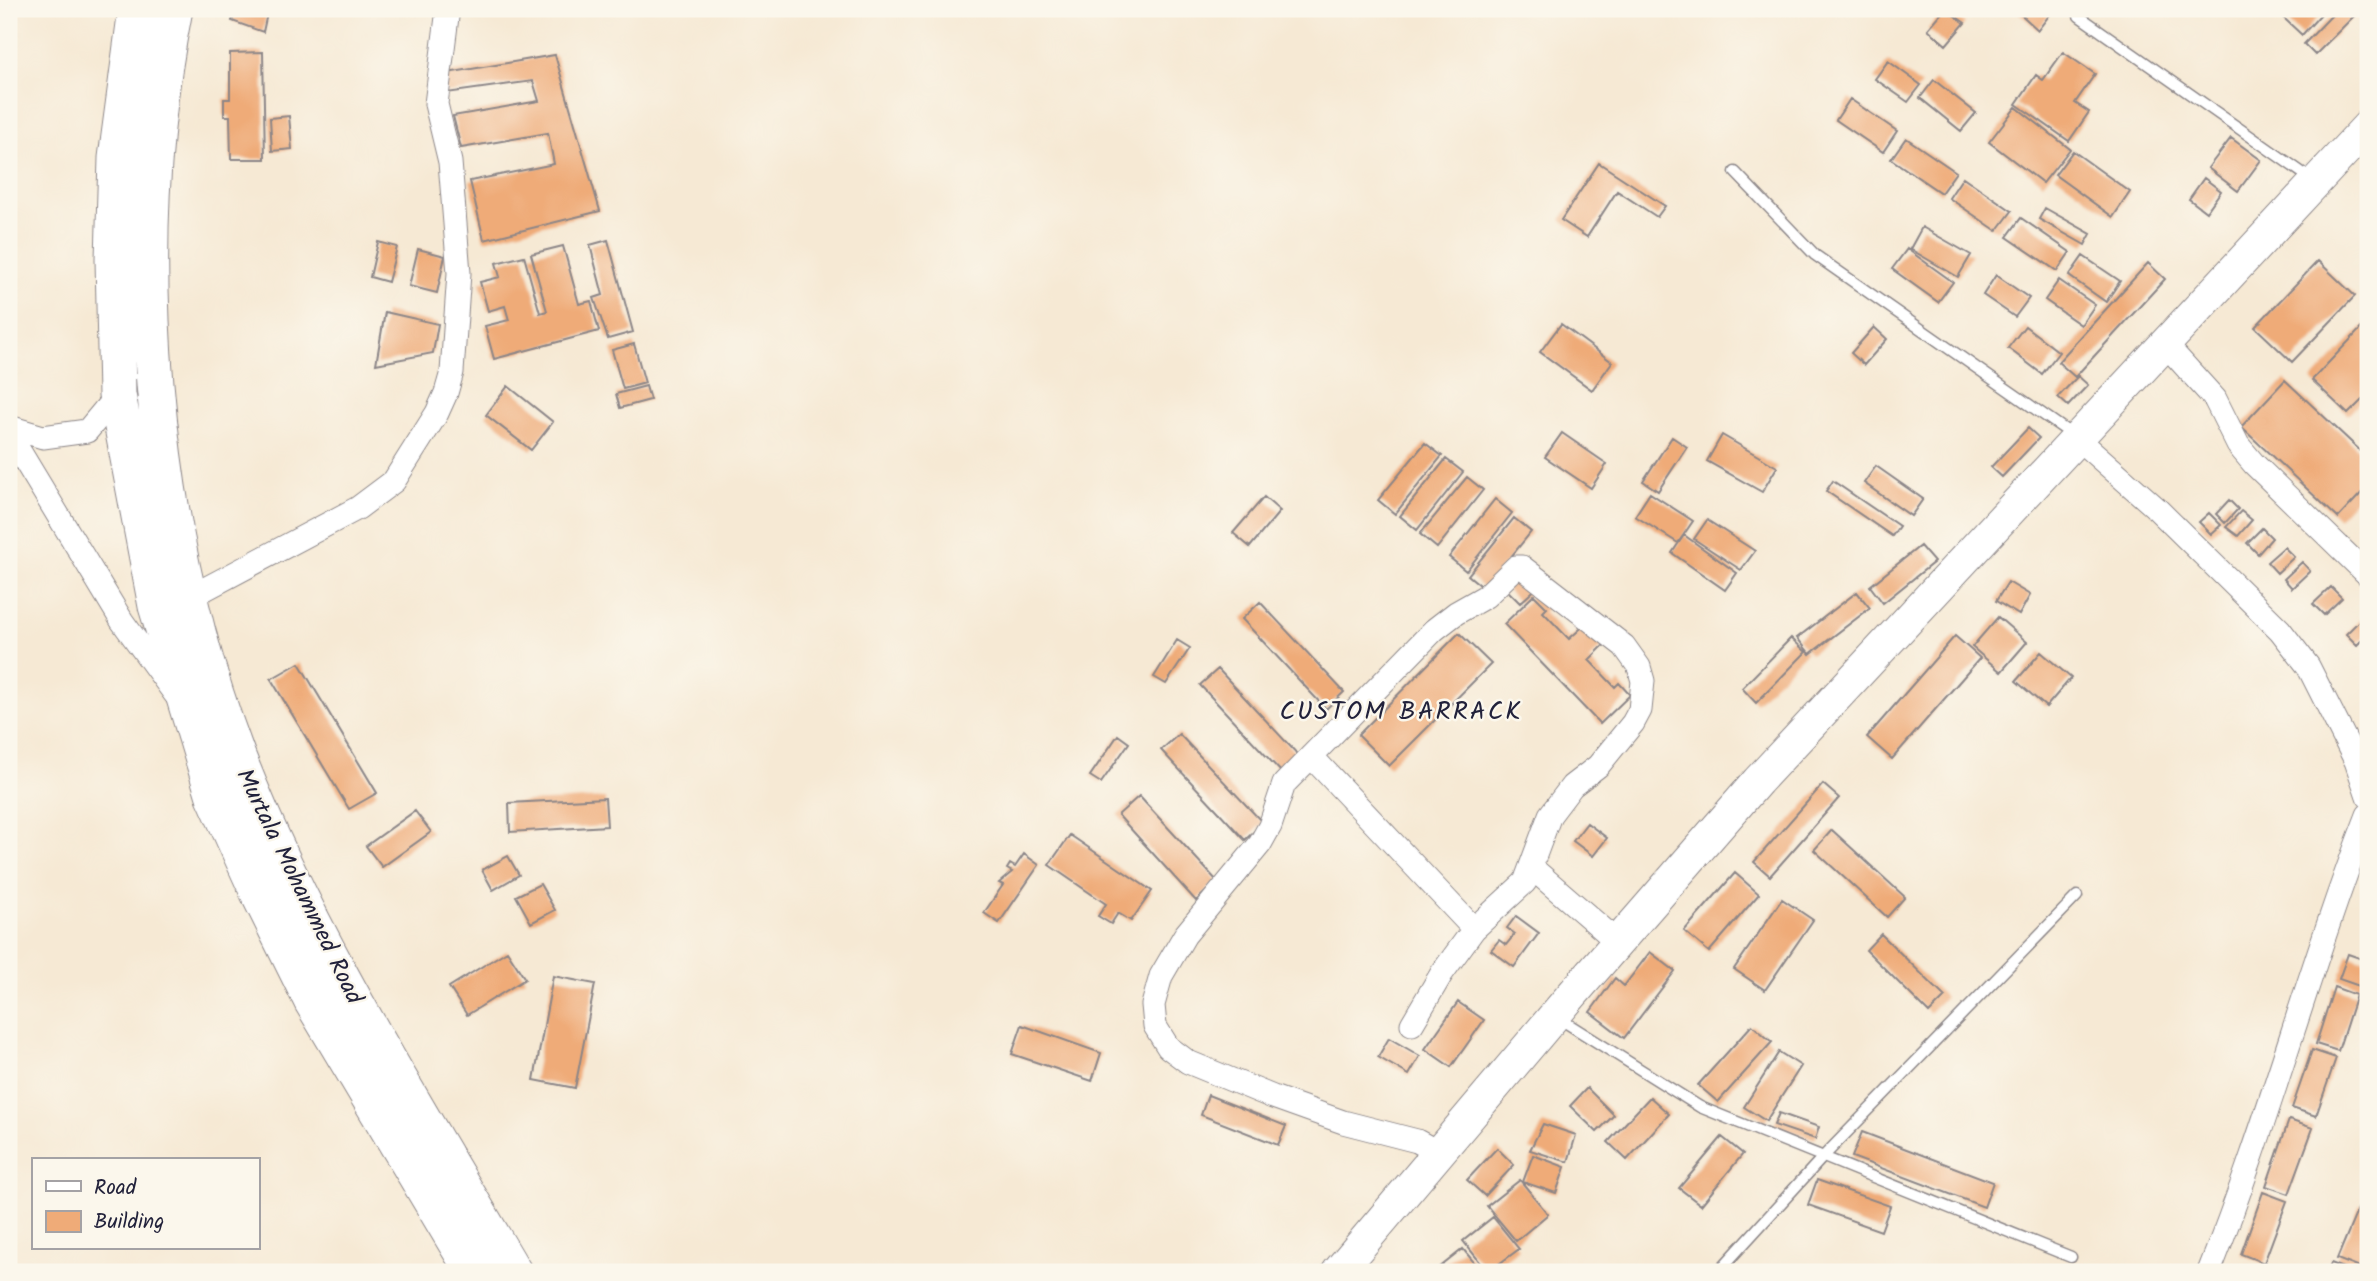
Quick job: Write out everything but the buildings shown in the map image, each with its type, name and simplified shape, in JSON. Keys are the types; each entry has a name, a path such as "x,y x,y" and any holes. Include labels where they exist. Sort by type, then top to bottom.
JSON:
{"highway":[{"name":"Murtala Mohammed Road","path":"137,9 117,158 114,259 117,395 157,606 215,796 313,1002 474,1272"},
{"name":"Murtala Mohammed Road","path":"174,9 155,135 149,245 153,354 165,465 190,597 235,752 293,884 376,1039 513,1272"}],"main road":[{"path":"1338,1272 1555,1015 1767,771 2368,126"}],"street":[{"path":"190,597 358,508 394,481 442,403 452,372 459,274 450,162 436,104 448,9"},
{"path":"2165,345 2215,400 2238,445 2254,464 2368,575"},
{"path":"9,427 44,437 87,431 117,395"},
{"path":"9,434 122,621 188,711"},
{"path":"2077,438 2155,507 2280,630 2308,666 2356,761 2368,796"},
{"path":"1412,1024 1442,973 1474,929 1525,881 1550,815 1572,786 1598,766 1633,723 1643,694 1639,667 1624,646 1528,569 1516,567 1486,596 1455,612 1434,629 1284,784 1270,826 1260,844 1185,935 1161,976 1153,1005 1155,1026 1168,1047 1188,1062 1285,1102 1343,1122 1417,1141 1439,1153"},
{"path":"1311,756 1474,929"},
{"path":"2209,1272 2283,1068 2334,903 2368,816"},
{"path":"1531,867 1619,943"}],"lane":[{"path":"2079,16 2316,183"},
{"path":"1735,172 1815,255 2077,438"},
{"path":"1718,1272 1822,1158 2077,896"},
{"path":"1555,1015 1700,1107 2071,1257"}],"district":[{"name":"CUSTOM BARRACK","path":"1401,710"}]}
